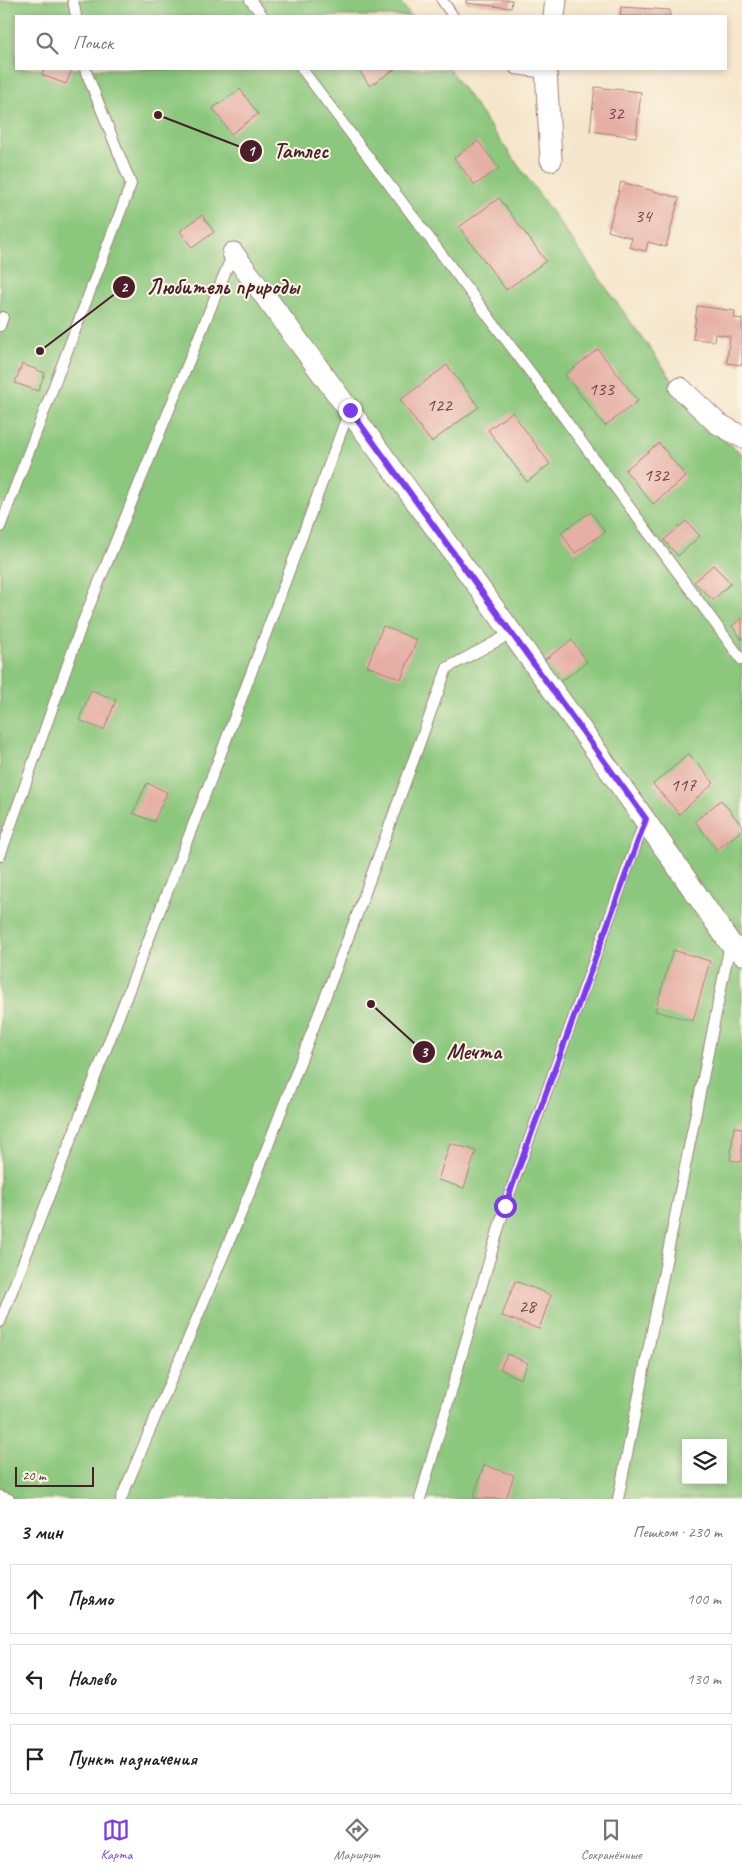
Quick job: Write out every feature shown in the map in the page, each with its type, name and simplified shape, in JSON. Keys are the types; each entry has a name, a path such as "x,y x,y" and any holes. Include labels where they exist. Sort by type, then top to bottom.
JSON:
{"street":[{"path":"554,15 556,0"},
{"path":"546,71 552,160"},
{"path":"233,253 512,633 646,819 736,949"},
{"path":"680,388 717,423 742,437"}],"lane":[{"path":"73,0 76,15"},
{"path":"250,0 262,15"},
{"path":"442,0 452,15"},
{"path":"1,524 131,184 85,70"},
{"path":"303,70 531,373 742,660"},
{"path":"530,70 546,71"},
{"path":"0,856 82,624 233,253"},
{"path":"0,1322 223,748 350,410"},
{"path":"122,1499 256,1178 358,912 447,668 512,633"},
{"path":"420,1499 505,1206 646,819"},
{"path":"618,1499 736,949"},
{"path":"0,1496 9,1499"}],"green space":[{"path":"0,0 399,0 410,15 15,15 15,70 450,70 702,421 742,454 742,1499 0,1499"}],"building":[{"path":"466,0 512,0 511,8 466,3"},
{"path":"621,7 670,10 670,15 620,15"},
{"path":"44,70 72,70 66,84 42,75"},
{"path":"359,70 394,70 370,86"},
{"path":"595,87 641,92 636,137 590,131"},
{"path":"240,89 258,114 231,134 213,108"},
{"path":"478,141 499,168 475,185 454,158"},
{"path":"621,182 679,198 666,247 648,242 646,251 629,247 632,238 608,231"},
{"path":"499,198 546,261 506,290 459,227"},
{"path":"202,215 214,232 192,248 180,231"},
{"path":"697,306 735,311 734,318 742,319 742,365 727,363 730,336 715,334 714,341 693,339"},
{"path":"598,349 638,401 605,426 565,375"},
{"path":"22,364 45,373 38,391 15,383"},
{"path":"447,365 479,407 431,442 400,400"},
{"path":"512,412 550,464 527,482 488,430"},
{"path":"659,443 686,477 653,504 625,470"},
{"path":"591,512 605,532 575,553 561,532"},
{"path":"686,521 700,536 678,556 664,540"},
{"path":"713,565 731,583 713,600 694,582"},
{"path":"742,618 742,640 732,626"},
{"path":"383,626 417,640 401,679 367,666"},
{"path":"572,640 587,662 560,682 544,660"},
{"path":"91,690 116,700 104,730 79,720"},
{"path":"689,754 714,783 679,814 653,784"},
{"path":"147,783 167,792 154,822 133,813"},
{"path":"721,800 742,826 742,830 717,850 695,821"},
{"path":"673,950 710,961 693,1021 655,1011"},
{"path":"734,1127 742,1128 742,1162 730,1160"},
{"path":"450,1143 476,1151 464,1188 438,1180"},
{"path":"515,1281 551,1295 539,1329 502,1316"},
{"path":"507,1354 528,1363 520,1379 500,1369"},
{"path":"484,1465 514,1475 506,1499 473,1498"}],"place":[{"name":"Татлес","path":"158,115"},
{"name":"Любитель природы","path":"40,351"},
{"name":"Мечта","path":"371,1004"}],"route":[{"path":"350,410 646,819 505,1206"}]}
